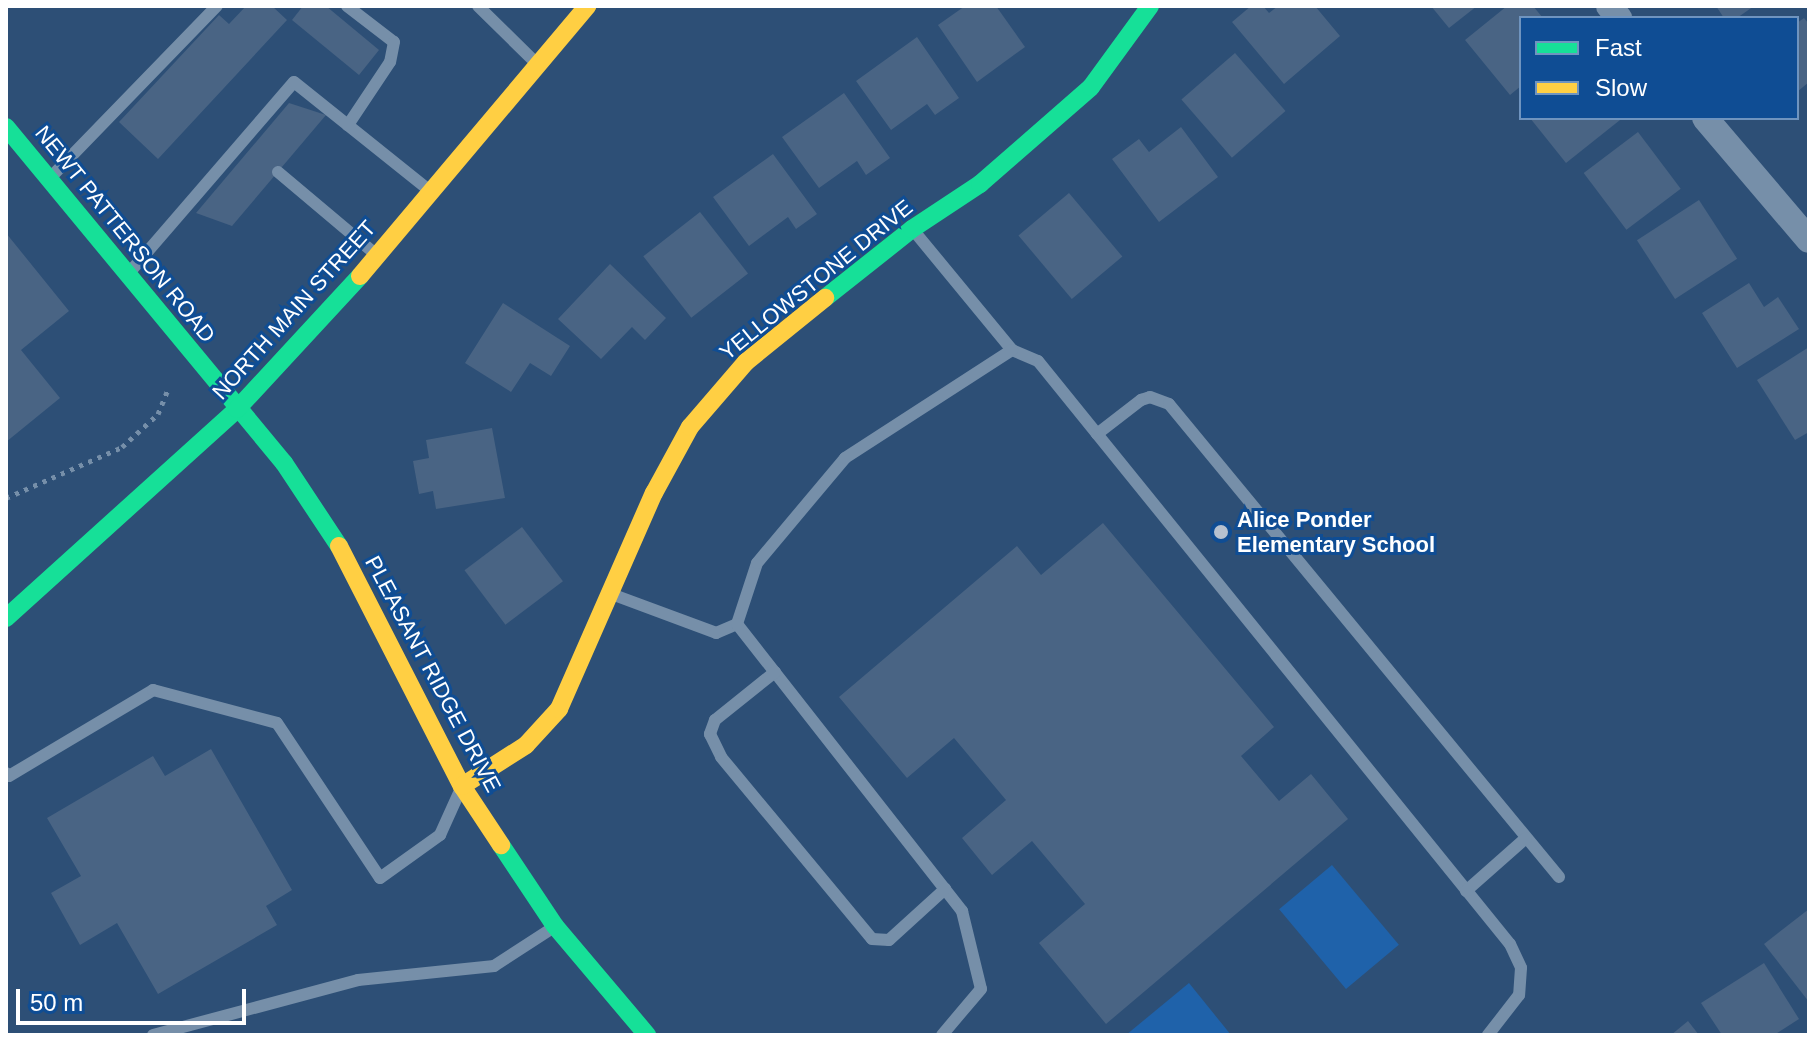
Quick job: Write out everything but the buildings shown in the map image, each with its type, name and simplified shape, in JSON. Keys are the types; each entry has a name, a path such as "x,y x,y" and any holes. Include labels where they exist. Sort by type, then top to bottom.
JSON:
{"street":[{"name":"NORTH MAIN STREET","path":"6,618 237,409 377,256 587,6"},
{"name":"YELLOWSTONE DRIVE","path":"462,786 526,745 559,709 613,595 654,493 690,427 746,362 912,229 980,184 1091,87 1141,25 1150,6"},
{"path":"1707,120 1809,240"},
{"name":"NEWT PATTERSON ROAD","path":"6,127 237,409"},
{"name":"PLEASANT RIDGE DRIVE","path":"237,409 284,463 328,526 385,627 462,786 555,926 647,1035"}],"lane":[{"path":"49,180 217,6"},
{"path":"347,6 394,42 390,62 348,125"},
{"path":"478,6 539,66"},
{"path":"127,275 244,147 294,82 432,192"},
{"path":"278,172 377,256"},
{"path":"912,229 1012,350 1038,361 1510,944 1521,968 1519,995 1488,1035"},
{"path":"613,595 716,633 737,624 757,563 845,458 1012,350"},
{"path":"1097,434 1141,400 1150,397 1169,404 1559,877"},
{"path":"737,624 962,911 981,989 942,1035"},
{"path":"775,672 715,720 710,734 721,757 872,939 889,940 945,889"},
{"path":"6,773 153,690 277,723 380,878 440,835 462,786"},
{"path":"1466,891 1526,838"},
{"path":"153,1035 358,980 494,966 555,926"}],"path":[{"path":"6,498 122,447 158,414 168,389"}],"shaded area":[{"path":"1332,865 1399,945 1346,989 1279,909"},
{"path":"1189,983 1231,1035 1126,1035"}],"traffic: fast":[{"path":"825,298 912,229 980,184 1091,87 1150,6"},
{"path":"6,127 284,463 339,546"},
{"path":"6,618 237,409 360,276"},
{"path":"501,845 555,926 647,1035"}],"traffic: slow":[{"path":"360,276 587,6"},
{"path":"462,786 526,745 559,709 654,493 690,427 746,362 825,298"},
{"path":"339,546 462,786 501,845"}],"place":[{"name":"Alice Ponder Elementary School","path":"1221,532"}]}
